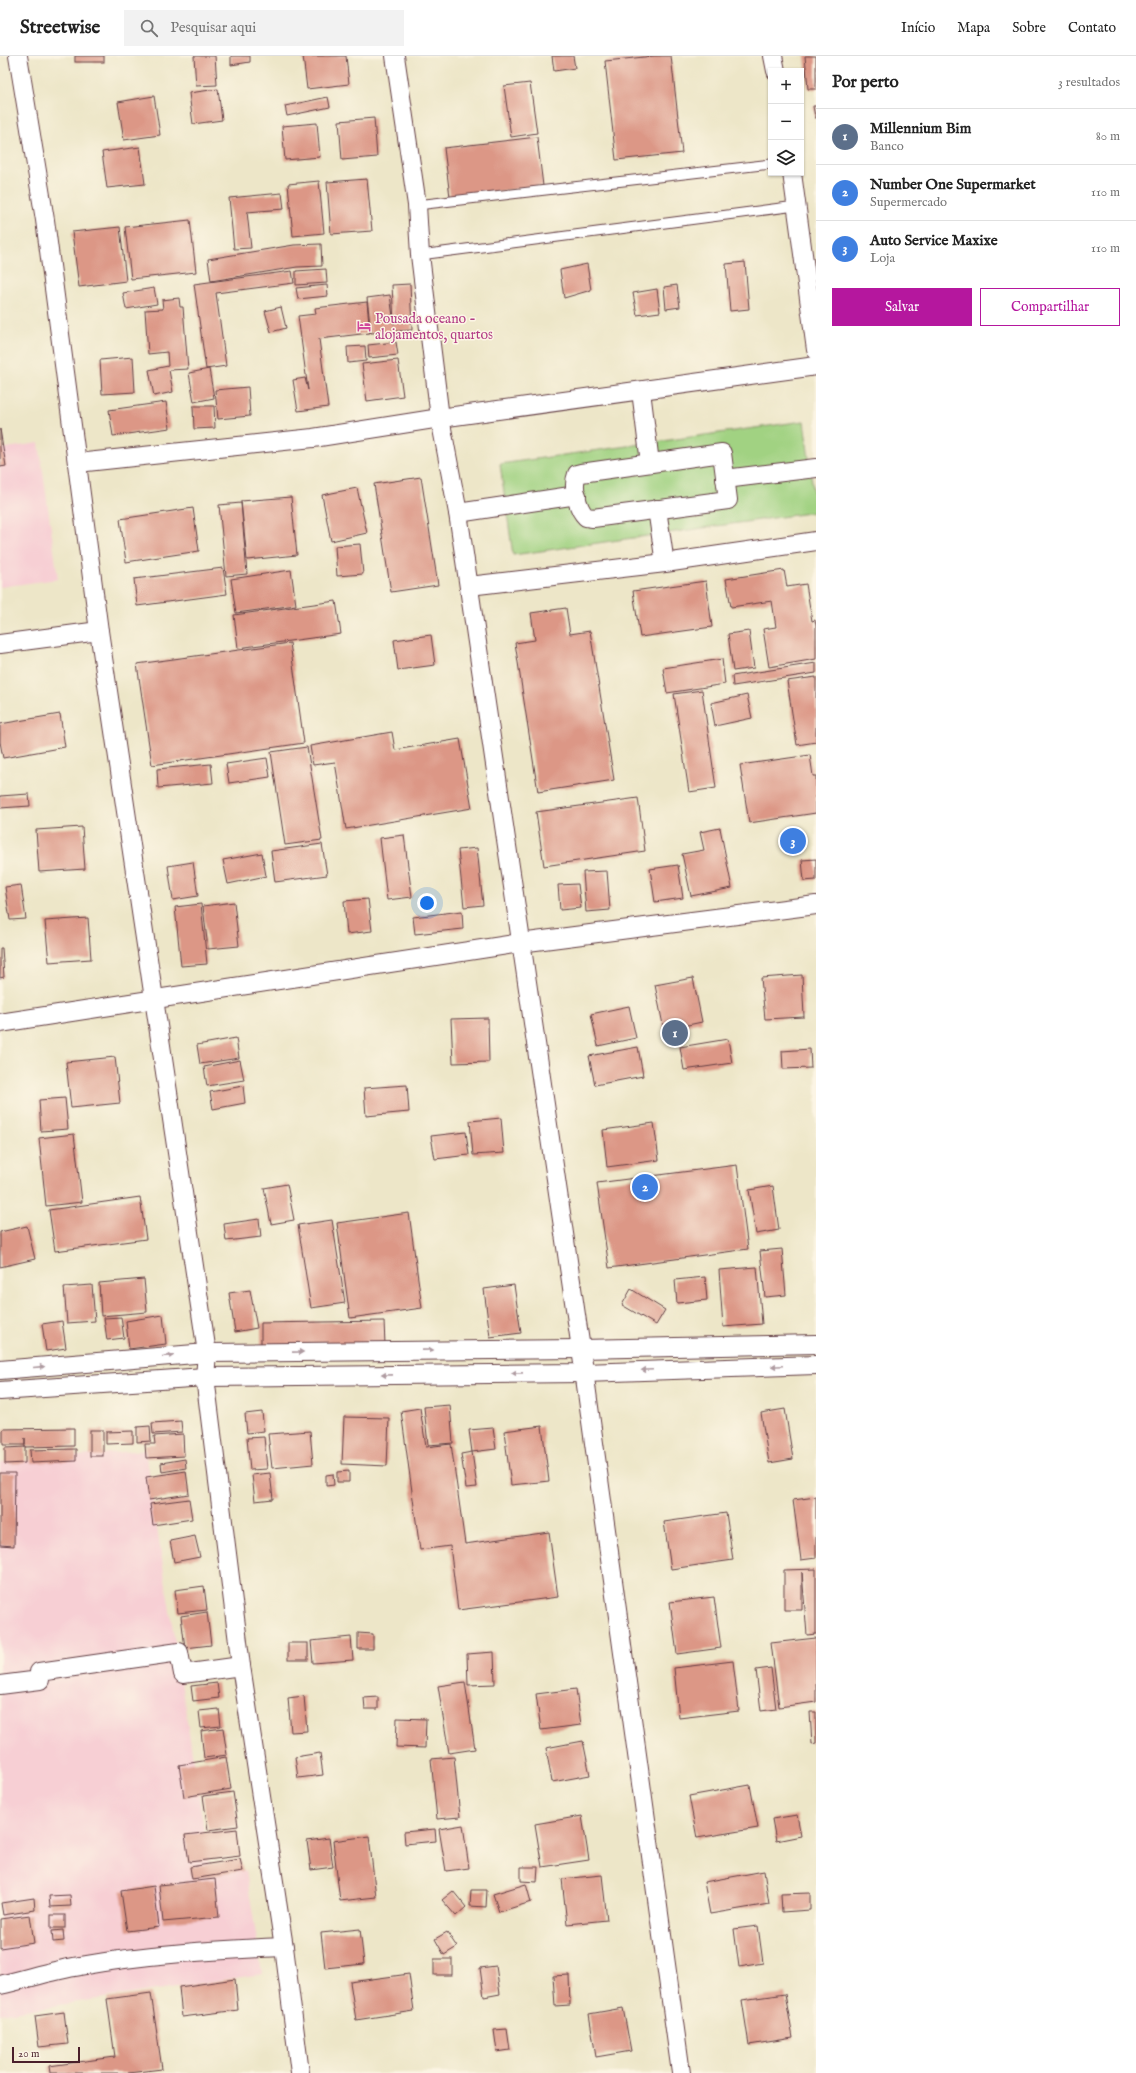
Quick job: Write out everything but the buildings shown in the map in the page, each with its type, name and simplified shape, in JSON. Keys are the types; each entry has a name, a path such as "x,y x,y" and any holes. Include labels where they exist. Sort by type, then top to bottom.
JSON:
{"street":[{"path":"18,56 45,220 99,631 206,1353 205,1377 241,1666 284,1947 300,2073"},
{"path":"395,56 416,205 420,255 440,418 458,513 520,943 581,1349 681,2073"},
{"path":"773,56 775,68"},
{"path":"792,176 816,350"},
{"path":"77,463 313,438 440,418 816,366"},
{"path":"641,391 650,463"},
{"path":"722,453 728,500 593,518 586,517 579,507 575,479 577,474 650,463 722,453"},
{"path":"725,479 816,468"},
{"path":"458,513 577,495"},
{"path":"657,509 664,560"},
{"path":"469,586 816,541"},
{"path":"0,644 99,631"},
{"path":"0,1024 520,943 816,905"},
{"path":"0,1370 206,1353 581,1349 816,1344"},
{"path":"0,1391 205,1377 584,1373 816,1365"},
{"path":"0,1685 40,1680 40,1672 179,1652 183,1674 241,1666"},
{"path":"0,1984 78,1966 126,1958 284,1947"}],"lane":[{"path":"416,205 768,164"},
{"path":"420,255 796,206"}],"shaded area":[{"path":"39,443 58,579 0,587 0,449"},
{"path":"145,1450 211,1875 246,1870 262,1974 0,2014 0,1463"}],"green space":[{"path":"804,421 816,512 513,555 500,464"}],"place":[{"name":"Pousada oceano - alojamentos, quartos","path":"364,326"},
{"name":"Auto Service Maxixe","path":"793,841"},
{"name":"Millennium Bim","path":"675,1033"},
{"name":"Number One Supermarket","path":"645,1187"}]}
